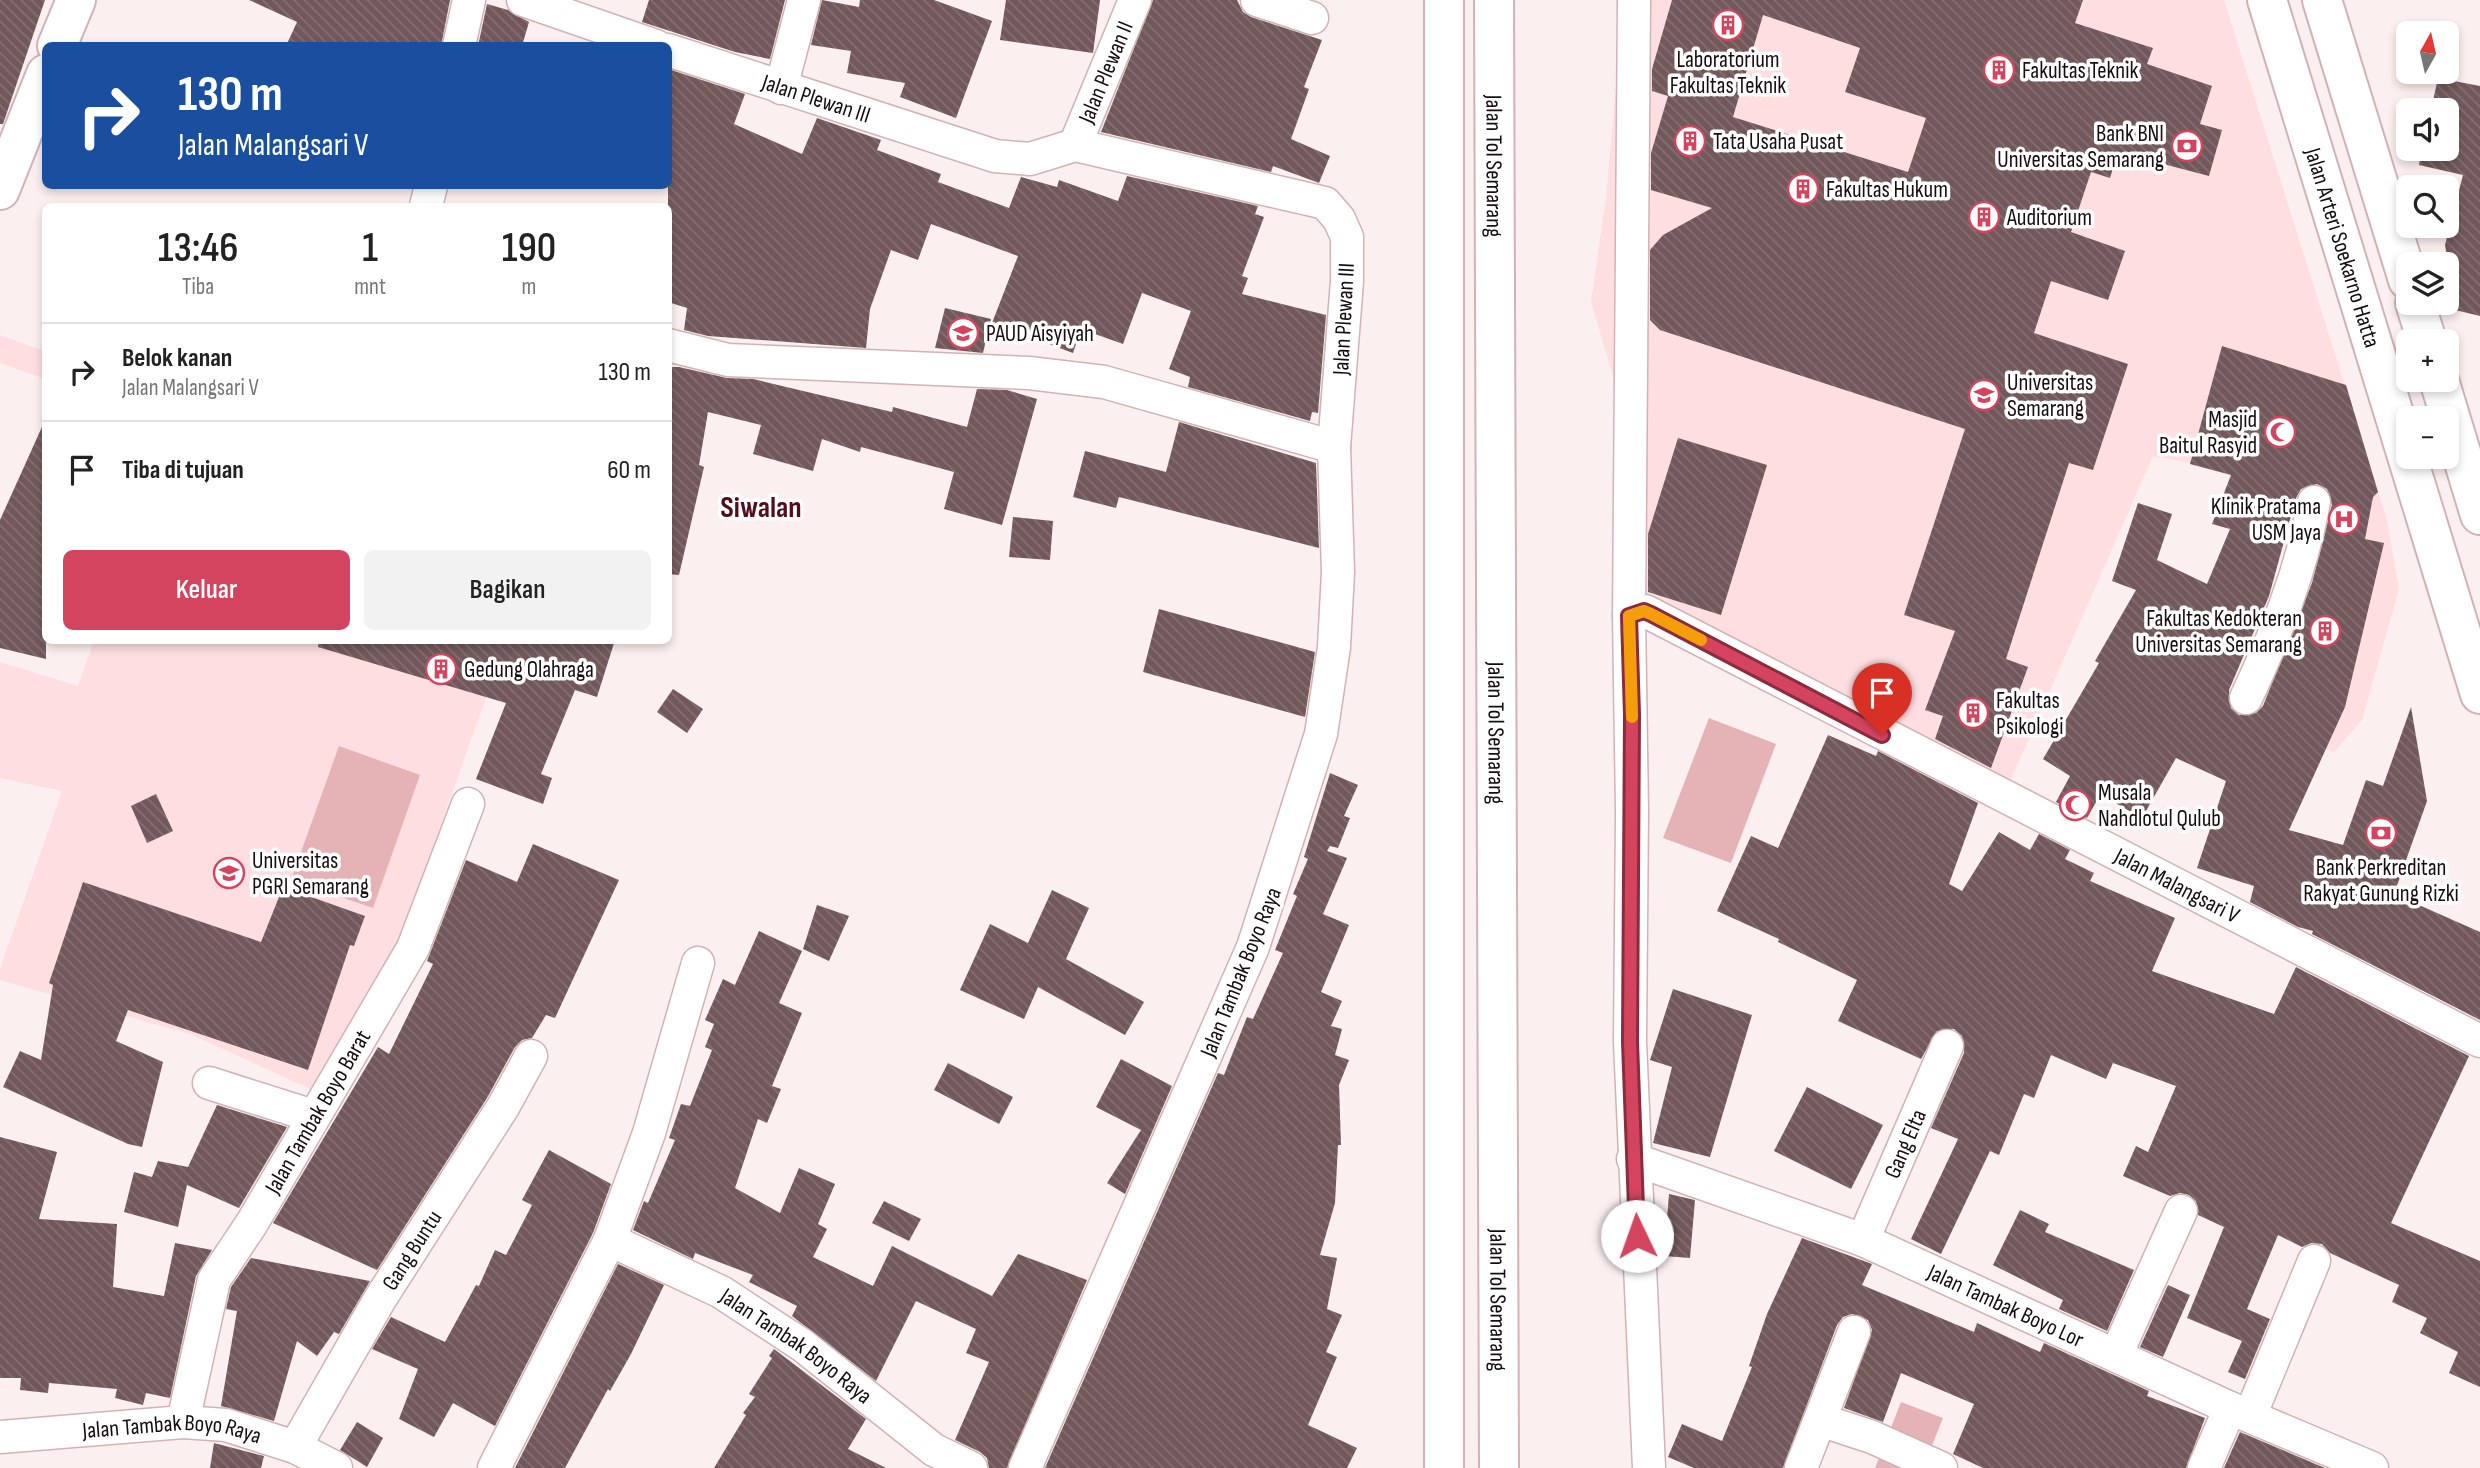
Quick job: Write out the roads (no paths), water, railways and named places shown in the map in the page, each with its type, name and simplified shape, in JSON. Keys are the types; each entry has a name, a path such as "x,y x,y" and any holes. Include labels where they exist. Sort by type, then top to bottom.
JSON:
{"main road":[{"path":"59,42 76,0"},
{"path":"1444,0 1444,1468"},
{"name":"Jalan Tol Semarang","path":"1494,0 1499,1468"},
{"name":"Jalan Arteri Soekarno Hatta","path":"2267,0 2480,694"},
{"path":"2322,0 2399,252"},
{"path":"0,190 42,84"},
{"path":"2443,392 2480,515"}],"street":[{"path":"460,42 469,0"},
{"path":"523,0 644,42"},
{"path":"781,88 804,0"},
{"name":"Jalan Plewan II","path":"1075,145 1135,0"},
{"path":"1256,0 1312,18"},
{"path":"1634,0 1640,615 1632,642 1630,1042 1633,1159 1650,1443 1648,1468"},
{"name":"Jalan Plewan III","path":"672,51 995,156 1030,159 1075,145 1325,203 1339,219 1347,237 1347,281 1334,447"},
{"path":"672,346 728,360 1029,373 1104,382 1334,447"},
{"name":"Jalan Tambak Boyo Raya","path":"1025,1468 1253,947 1276,882 1321,734 1334,647 1338,572 1334,447"},
{"path":"2246,698 2278,629 2294,583 2306,545 2314,502"},
{"name":"Jalan Malangsari V","path":"1640,615 2480,1041"},
{"name":"Jalan Tambak Boyo Barat","path":"183,1422 214,1280 252,1223 413,948 468,804"},
{"path":"494,1468 610,1240 649,1133 698,963"},
{"name":"Gang Elta","path":"1863,1240 1947,1046"},
{"name":"Gang Buntu","path":"295,1447 380,1299 503,1107 531,1056"},
{"path":"209,1083 313,1116"},
{"name":"Jalan Tambak Boyo Lor","path":"1633,1159 1863,1240 2240,1412 2313,1456 2372,1468"},
{"path":"2116,1355 2181,1211"},
{"name":"Jalan Tambak Boyo Raya","path":"610,1240 721,1292 827,1364 934,1450 971,1468"},
{"path":"2204,1468 2240,1412 2314,1261"},
{"path":"1805,1467 1854,1332"},
{"path":"1820,1420 1872,1437 1941,1468"},
{"name":"Jalan Tambak Boyo Raya","path":"0,1437 183,1422 226,1425 295,1447 336,1468"}],"place":[{"name":"Laboratorium Fakultas Teknik","path":"1728,25"},
{"name":"Fakultas Teknik","path":"1999,70"},
{"name":"Tata Usaha Pusat","path":"1690,141"},
{"name":"Bank BNI Universitas Semarang","path":"2187,146"},
{"name":"Fakultas Hukum","path":"1803,189"},
{"name":"Auditorium","path":"1984,217"},
{"name":"PAUD Aisyiyah","path":"963,333"},
{"name":"Universitas Semarang","path":"1984,395"},
{"name":"Masjid Baitul Rasyid","path":"2280,432"},
{"name":"Klinik Pratama USM Jaya","path":"2344,519"},
{"name":"Fakultas Kedokteran Universitas Semarang","path":"2325,631"},
{"name":"Gedung Olahraga","path":"441,669"},
{"name":"Fakultas Psikologi","path":"1973,713"},
{"name":"Musala Nahdlotul Qulub","path":"2075,805"},
{"name":"Bank Perkreditan Rakyat Gunung Rizki","path":"2381,833"},
{"name":"Universitas PGRI Semarang","path":"229,873"}],"district":[{"name":"Siwalan","path":"761,507"}]}
